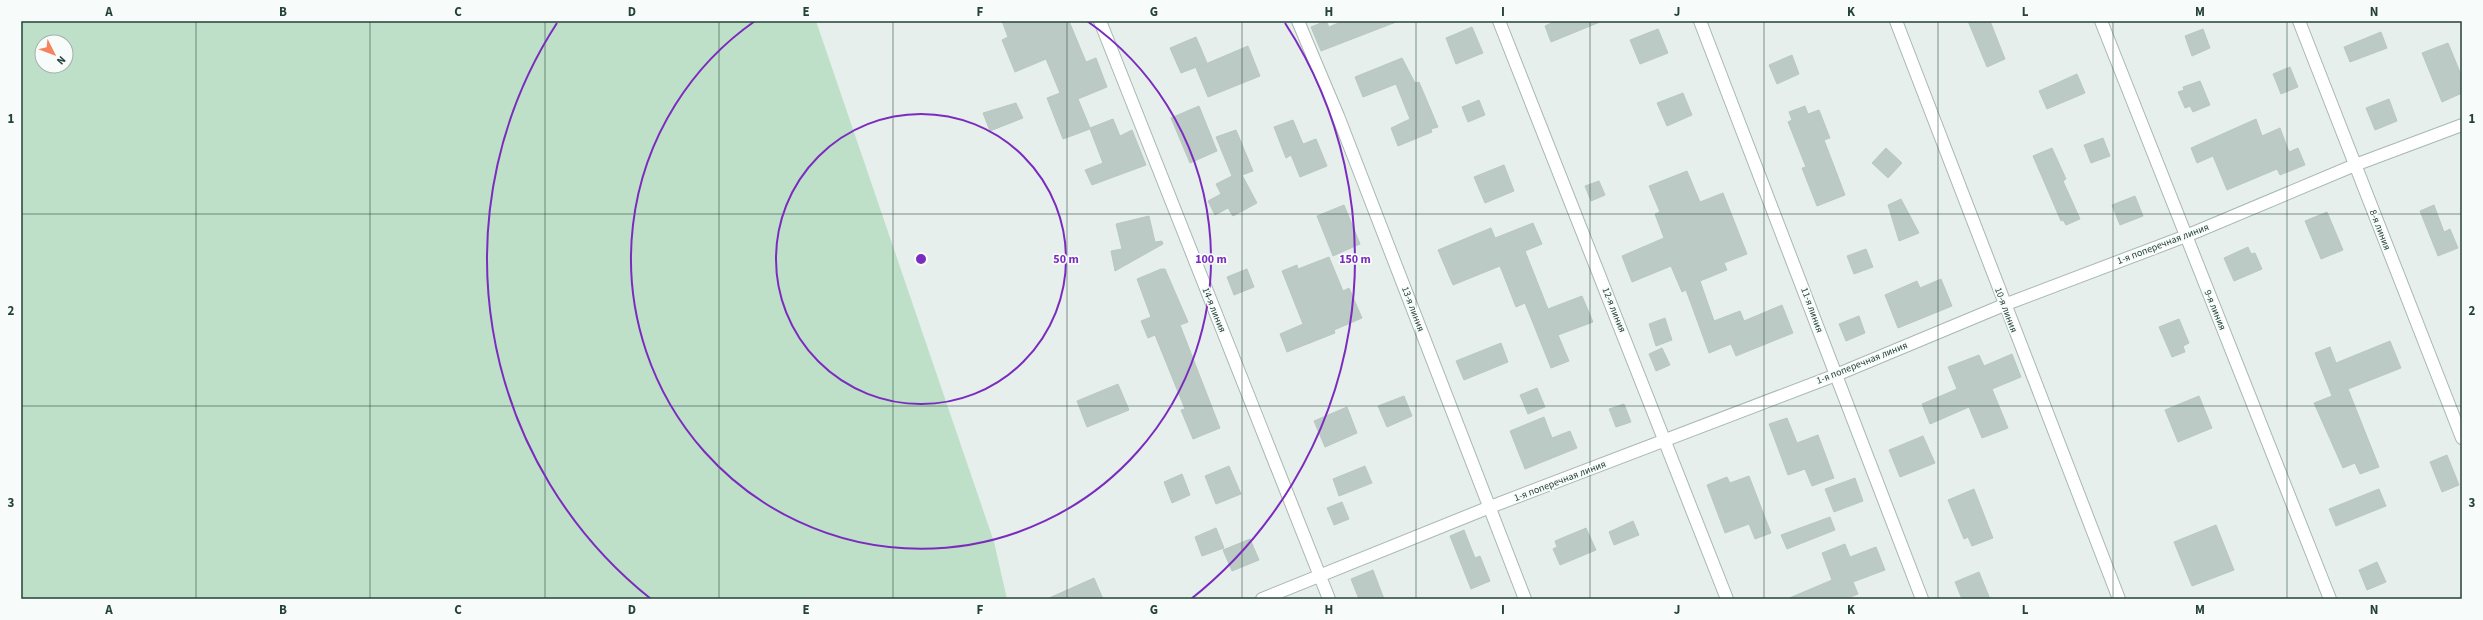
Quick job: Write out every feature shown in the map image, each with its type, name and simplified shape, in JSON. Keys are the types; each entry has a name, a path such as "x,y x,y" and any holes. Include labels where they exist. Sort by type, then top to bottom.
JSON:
{"street":[{"name":"14-я линия","path":"1100,21 1328,599"},
{"name":"13-я линия","path":"1298,21 1341,123 1525,599"},
{"name":"12-я линия","path":"1499,21 1666,441 1727,599"},
{"name":"11-я линия","path":"1700,21 1922,599"},
{"name":"10-я линия","path":"1896,21 2004,305 2119,599"},
{"name":"9-я линия","path":"2101,21 2330,599"},
{"name":"8-я линия","path":"2299,21 2462,438"},
{"name":"1-я поперечная линия","path":"1262,599 1490,507 1836,375 2004,305 2186,236 2355,165 2462,125"}],"green space":[{"path":"21,21 816,21 994,542 1007,599 21,599"}],"building":[{"path":"1002,21 1069,21 1086,62 1096,58 1107,87 1078,99 1090,128 1113,119 1120,136 1132,130 1146,165 1092,185 1085,170 1103,163 1090,129 1063,139 1047,98 1060,93 1046,59 1015,72 1002,40 1008,37"},
{"path":"1326,21 1329,27 1343,21 1396,22 1321,51 1311,27"},
{"path":"1556,21 1600,22 1551,42 1545,26"},
{"path":"1968,21 1990,21 2005,59 1987,67"},
{"path":"1472,27 1483,53 1456,64 1446,38"},
{"path":"1658,29 1668,53 1640,64 1630,40"},
{"path":"2203,29 2210,48 2192,56 2185,36"},
{"path":"2381,32 2387,48 2350,62 2344,47"},
{"path":"1196,37 1207,63 1181,73 1170,48"},
{"path":"2448,43 2462,77 2462,93 2442,102 2422,53"},
{"path":"1248,46 1260,76 1208,97 1196,68"},
{"path":"1792,55 1799,74 1777,84 1769,65"},
{"path":"1402,58 1415,83 1419,82 1438,127 1431,129 1432,132 1398,146 1391,128 1410,119 1396,84 1363,97 1355,77"},
{"path":"2290,67 2298,87 2281,94 2273,74"},
{"path":"2077,74 2085,93 2047,109 2039,91"},
{"path":"2200,81 2210,105 2193,112 2190,106 2185,108 2178,92 2184,90 2183,87"},
{"path":"1683,93 1692,115 1667,126 1657,103"},
{"path":"2389,99 2397,121 2375,130 2366,108"},
{"path":"1479,100 1485,115 1468,122 1462,107"},
{"path":"1016,103 1023,118 990,131 983,113"},
{"path":"1199,106 1217,151 1190,163 1171,118"},
{"path":"1805,106 1808,114 1819,110 1830,138 1824,140 1845,195 1817,206 1802,168 1806,167 1788,122 1792,120 1789,112"},
{"path":"2256,119 2262,136 2280,128 2289,152 2298,148 2305,165 2280,175 2277,169 2227,190 2213,156 2197,163 2191,148"},
{"path":"1293,120 1303,144 1316,139 1327,166 1300,177 1291,155 1286,158 1274,127"},
{"path":"1236,130 1253,171 1242,175 1257,203 1233,216 1228,208 1215,215 1208,201 1221,194 1216,184 1232,176 1216,137"},
{"path":"2103,138 2110,156 2091,163 2084,145"},
{"path":"1886,148 1902,163 1888,178 1872,163"},
{"path":"2052,148 2066,179 2063,181 2080,219 2066,225 2063,220 2061,221 2033,156"},
{"path":"1504,165 1514,191 1485,203 1474,177"},
{"path":"1687,171 1700,202 1723,193 1747,254 1724,263 1727,270 1700,281 1714,321 1740,311 1744,321 1782,305 1793,333 1736,356 1731,344 1709,353 1686,290 1682,292 1671,266 1632,282 1622,256 1664,238 1655,214 1660,212 1649,186"},
{"path":"1599,181 1605,195 1591,201 1585,186"},
{"path":"2135,196 2143,216 2120,225 2112,205"},
{"path":"1901,199 1919,233 1899,241 1888,205"},
{"path":"1344,205 1360,244 1333,256 1317,216"},
{"path":"2434,205 2444,232 2450,229 2458,248 2438,256 2420,211"},
{"path":"2327,212 2343,250 2321,259 2305,221"},
{"path":"1149,216 1155,242 1162,241 1163,244 1115,271 1111,251 1122,249 1116,224"},
{"path":"1533,223 1542,244 1525,251 1548,309 1582,296 1593,322 1558,335 1569,361 1551,368 1525,303 1516,307 1500,266 1453,285 1438,250 1491,228 1495,238"},
{"path":"2248,247 2251,254 2255,253 2262,269 2234,281 2224,258"},
{"path":"1866,249 1873,267 1854,274 1847,256"},
{"path":"1329,257 1343,291 1349,288 1362,318 1334,330 1335,333 1287,352 1280,334 1303,324 1282,271 1297,265 1298,269"},
{"path":"1161,269 1165,269 1188,322 1180,325 1220,428 1193,439 1181,410 1185,409 1155,335 1148,338 1141,321 1151,317 1137,279"},
{"path":"1247,269 1254,287 1234,295 1227,277"},
{"path":"1941,279 1952,306 1898,328 1885,295 1917,281 1920,288"},
{"path":"1859,316 1865,333 1846,341 1839,324"},
{"path":"1665,318 1672,340 1656,346 1649,324"},
{"path":"2179,319 2189,343 2183,346 2185,352 2172,357 2159,327"},
{"path":"2390,341 2401,368 2348,389 2379,467 2360,474 2355,463 2343,468 2314,403 2332,396 2315,353 2330,347 2336,363"},
{"path":"1501,343 1508,362 1464,380 1456,361"},
{"path":"1662,348 1670,365 1656,371 1649,354"},
{"path":"2012,354 2021,377 1992,389 2008,428 1982,438 1969,407 1930,424 1922,404 1957,389 1948,367 1979,355 1984,366"},
{"path":"1118,384 1129,410 1087,427 1077,401"},
{"path":"1537,388 1545,407 1528,414 1520,395"},
{"path":"1404,396 1412,416 1387,427 1378,406"},
{"path":"2199,396 2212,428 2178,442 2165,410"},
{"path":"1624,404 1631,422 1616,427 1609,409"},
{"path":"1347,407 1357,433 1325,447 1314,421"},
{"path":"1544,417 1552,438 1570,431 1577,448 1525,469 1510,431"},
{"path":"1787,418 1797,443 1818,435 1834,478 1812,486 1805,469 1788,475 1769,424"},
{"path":"1923,436 1935,463 1900,477 1889,450"},
{"path":"2447,455 2459,485 2442,492 2430,462"},
{"path":"1229,466 1241,494 1216,504 1205,476"},
{"path":"1365,466 1372,483 1339,496 1333,479"},
{"path":"1182,474 1190,495 1172,503 1164,482"},
{"path":"1749,476 1771,533 1755,539 1749,524 1725,533 1707,485 1727,477 1730,483"},
{"path":"1855,478 1863,501 1834,512 1825,489"},
{"path":"1974,489 1993,538 1972,546 1968,537 1964,539 1948,500"},
{"path":"2379,489 2386,506 2336,526 2329,509"},
{"path":"1342,502 1349,519 1334,525 1327,508"},
{"path":"1830,517 1835,530 1787,549 1781,535"},
{"path":"1633,521 1639,535 1614,545 1609,532"},
{"path":"2216,525 2234,570 2192,586 2174,542"},
{"path":"1216,528 1224,548 1202,556 1195,537"},
{"path":"1586,528 1596,550 1560,565 1553,549 1557,547 1555,541"},
{"path":"1464,530 1475,558 1480,556 1490,581 1471,589 1450,536"},
{"path":"1250,539 1259,560 1232,571 1223,550"},
{"path":"1845,544 1850,557 1876,547 1885,570 1853,582 1858,594 1846,599 1787,599 1832,580 1822,553"},
{"path":"2377,562 2386,582 2367,590 2359,570"},
{"path":"1373,570 1384,599 1359,599 1351,579"},
{"path":"1979,572 1990,599 1962,599 1955,582"},
{"path":"1094,578 1103,599 1047,599"}]}
